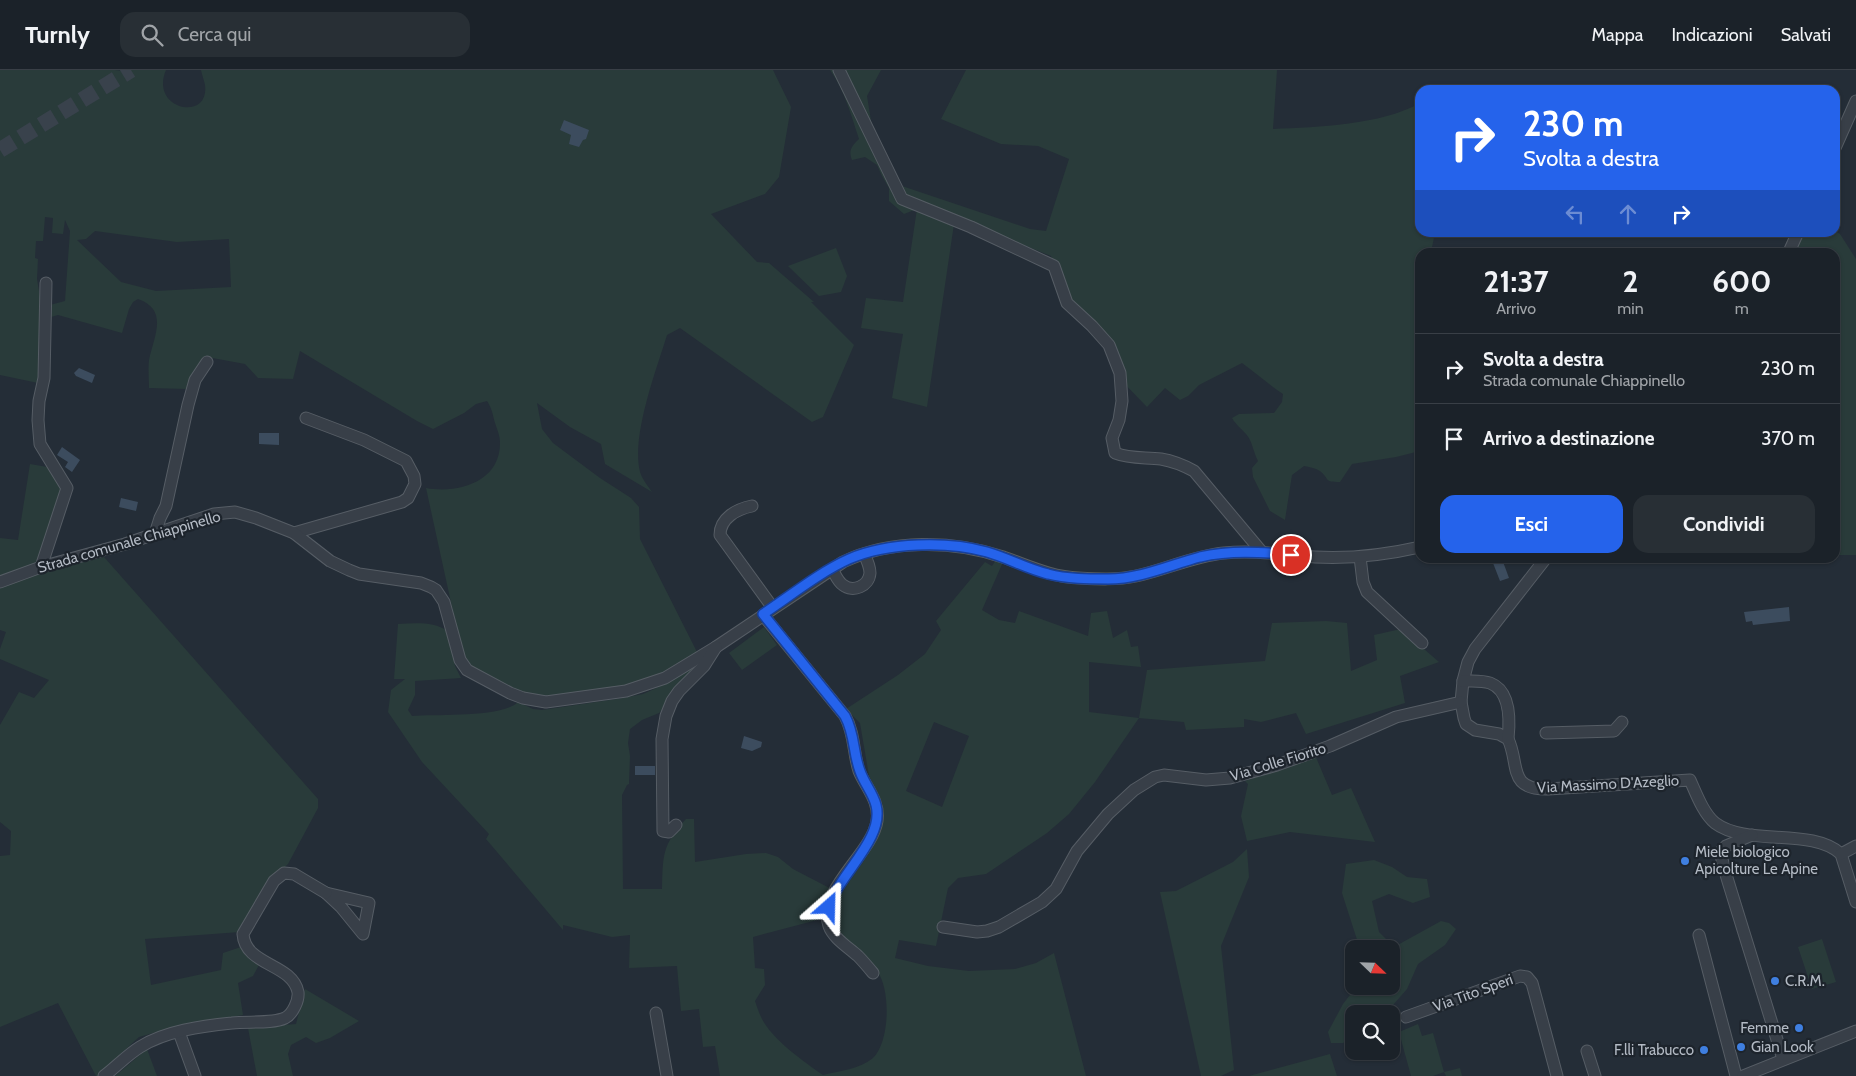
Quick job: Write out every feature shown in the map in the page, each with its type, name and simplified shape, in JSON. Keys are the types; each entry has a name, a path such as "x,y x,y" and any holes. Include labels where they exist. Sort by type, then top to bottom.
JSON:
{"street":[{"path":"840,70 902,199 972,227 1054,266 1067,303 1109,345 1120,373 1122,400 1119,420 1112,438 1115,453 1126,458 1161,459 1180,464 1194,471 1260,551"},
{"path":"1840,137 1856,101"},
{"path":"41,567 67,488 40,444 38,420 39,401 44,378 46,283"},
{"path":"155,534 166,506 195,380 207,362"},
{"path":"294,533 402,502 408,498 415,484 414,476 406,461 364,440 306,418"},
{"path":"752,506 738,510 727,518 720,528 721,539 768,611 845,716 853,736 860,773 875,800 877,815 873,833 836,890 830,902 827,916 830,929 835,936 858,956 873,973"},
{"name":"Strada comunale Chiappinello","path":"0,582 41,567 125,544 214,514 235,512 294,533 330,561 349,570 371,576 421,583 436,590 444,602 460,660 467,670 523,698 546,702 626,691 665,678 716,647 832,568 864,554 907,546 956,546 989,552 1055,576 1108,579 1136,576 1205,556 1260,551 1315,557 1360,557 1415,548"},
{"path":"832,568 842,585 851,589 860,587 867,582 870,572 864,554"},
{"path":"1360,557 1366,592 1422,643"},
{"path":"1462,681 1488,682 1500,691 1509,713 1508,739 1499,734 1475,730 1469,726 1464,718 1462,681 1468,662 1475,649 1542,563"},
{"path":"676,825 669,832 663,831 666,751 663,728 672,701 682,687 707,663 716,647"},
{"name":"Via Colle Fiorito","path":"943,927 977,932 987,931 999,927 1042,902 1053,893 1072,858 1102,821 1129,795 1155,778 1164,775 1206,780 1230,778 1330,746 1396,717 1462,702"},
{"path":"1546,733 1614,731 1622,722"},
{"name":"Via Massimo D'Azeglio","path":"1508,739 1517,776 1524,784 1530,787 1548,790 1690,780 1714,822 1726,829 1754,835 1810,841 1829,846 1841,854"},
{"path":"1754,835 1726,846 1720,852 1726,878 1784,1059"},
{"path":"1856,846 1841,854 1856,902"},
{"path":"104,1076 140,1047 156,1039 179,1032 231,1023 280,1020 288,1016 298,994 294,982 248,951 243,943 243,934 274,881 284,873 294,874 326,893"},
{"path":"1699,935 1736,1076"},
{"name":"Via Tito Speri","path":"1406,1017 1520,976 1527,977 1532,983 1557,1076"},
{"path":"656,1013 667,1076"},
{"path":"1750,1075 1784,1059 1856,1031"},
{"path":"179,1032 194,1076"},
{"path":"1587,1051 1595,1076"}],"shaded area":[{"path":"0,70 115,70 129,72 130,70 166,70 163,84 166,94 172,102 190,107 199,104 204,97 205,85 201,70 773,70 791,107 779,177 765,194 711,214 757,262 769,263 814,302 811,302 854,345 823,417 812,422 680,328 667,335 651,385 639,440 638,457 640,472 652,492 605,464 601,444 570,427 537,403 542,429 553,443 600,478 631,498 639,507 640,539 697,652 656,678 624,688 551,697 522,694 474,671 462,653 426,488 451,489 464,487 485,476 493,467 498,456 500,440 487,401 476,404 464,413 433,429 300,351 293,379 258,378 245,364 207,357 188,389 149,388 149,360 157,325 154,310 148,304 138,299 133,302 122,333 58,315 51,317 50,305 65,301 70,231 65,220 63,234 52,233 53,218 45,217 43,241 36,241 35,258 38,259 37,279 41,303 38,383 0,375","holes":["95,231 177,242 229,239 231,287 156,291 121,282 77,240 86,239"]},
{"path":"830,70 881,70 867,96 874,139 899,185 1030,229 1046,231 1069,159 1038,146 1001,144 941,119 966,70 1277,70 1273,129 1349,124 1387,116 1415,105 1415,237 1434,237 1432,248 1415,248 1415,452 1352,464 1340,482 1329,481 1320,471 1304,466 1292,475 1285,520 1270,511 1253,477 1252,468 1258,461 1252,444 1232,418 1239,414 1274,413 1282,402 1283,394 1242,363 1199,385 1188,396 1180,400 1165,388 1147,407 1116,375 1106,349 1064,307 1060,276 1051,256 1021,244 1004,246 954,224 927,407 892,398 903,334 861,328 866,298 903,302 917,209 904,214 889,201 889,188 877,165 865,157 852,160 851,148 859,139 844,95"},
{"path":"1840,234 1856,259 1856,555 1840,555 1840,248 1797,248 1802,237 1840,237"},
{"path":"836,248 847,276 841,292 819,296 788,266"},
{"path":"30,464 59,469 71,486 46,571 104,557 318,799 318,808 288,864 270,881 240,932 145,939 151,985 221,970 223,953 241,947 260,963 253,976 238,983 243,1015 171,1028 139,1037 97,1076 58,1003 0,1027 0,856 10,855 11,831 0,822 0,725 19,692 34,698 49,680 0,659 0,649 6,632 0,630 0,538 18,540"},
{"path":"996,560 1003,562 982,610 999,620 1015,623 1019,611 1088,636 1091,613 1107,611 1113,638 1127,630 1131,647 1138,646 1141,667 1089,662 1089,712 1139,718 1095,782 1069,814 1047,833 986,874 958,878 948,888 936,946 899,940 895,958 928,966 969,971 1015,969 1036,963 1054,953 1086,1076 720,1076 715,1046 703,1047 699,1009 681,1011 677,966 629,968 630,935 612,937 563,925 563,930 486,839 489,834 422,762 388,712 391,690 405,679 394,679 398,624 430,624 448,631 455,666 461,678 415,681 415,695 408,710 412,716 484,713 498,711 518,702 533,709 542,710 623,698 643,694 670,682 708,657 659,713 642,720 630,729 628,743 630,756 629,784 622,795 623,889 662,889 665,851 668,844 686,819 694,819 695,862 746,854 766,853 778,857 793,869 841,894 871,849 884,818 882,802 869,776 860,723 846,709 898,675 925,654 941,630 936,621 985,562 992,566","holes":["934,722 969,736 942,807 906,791","821,919 842,936 877,971 882,979 885,990 887,1015 883,1040 873,1058 856,1067 823,1075 781,1042 762,1019 755,1001 765,985 764,969 755,968 753,937"]},
{"path":"1326,621 1347,623 1351,671 1377,660 1374,635 1401,629 1439,662 1400,676 1405,703 1306,734 1296,713 1261,722 1244,719 1244,727 1186,730 1184,722 1139,718 1147,670 1265,661 1272,623"},
{"path":"764,627 777,645 742,670 729,653"},
{"path":"1315,755 1332,795 1351,788 1375,842 1290,832 1247,841 1241,816 1248,784 1245,781"},
{"path":"1247,849 1249,877 1221,946 1234,1070 1221,1076 1201,1076 1160,892 1176,891 1233,862"},
{"path":"1374,860 1392,867 1407,877 1427,879 1430,897 1413,903 1389,894 1372,901 1379,932 1387,940 1357,940 1342,893 1346,864"},
{"path":"1441,921 1449,923 1456,929 1445,945 1418,964 1407,989 1393,1005 1345,1005 1345,1042 1331,1043 1328,1032 1350,995 1400,995 1400,944"},
{"path":"1822,939 1836,982 1812,989 1798,947"},
{"path":"305,989 359,1021 330,1038 316,1043 306,1037 291,1045 288,1054 293,1076 257,1076 248,1028 296,1024"},
{"path":"1418,1024 1422,1036 1433,1033 1444,1072 1433,1076 1411,1076 1400,1032"},
{"path":"147,1049 157,1076 115,1076"},
{"path":"1330,1054 1337,1076 1249,1076"},
{"path":"1460,1068 1462,1076 1446,1076 1444,1072"}],"water":[{"path":"564,120 589,130 586,139 583,140 579,147 569,144 571,135 560,130"},
{"path":"79,368 95,375 92,383 76,376 74,373"},
{"path":"259,433 279,433 279,445 259,444"},
{"path":"62,447 80,460 72,472 65,467 68,462 57,455"},
{"path":"121,498 138,502 136,511 119,507"},
{"path":"1493,563 1503,563 1509,578 1500,581"},
{"path":"1789,607 1790,621 1753,625 1752,621 1746,622 1744,612"},
{"path":"744,736 762,742 761,747 752,751 741,748"},
{"path":"635,766 655,766 655,775 635,775"}],"tunnel":[{"path":"0,150 131,70"}],"place":[{"name":"Miele biologico Apicolture Le Apine","path":"1685,861"},
{"name":"C.R.M.","path":"1775,981"},
{"name":"Femme","path":"1799,1028"},
{"name":"Gian Look","path":"1741,1047"},
{"name":"F.lli Trabucco","path":"1704,1050"}],"route":[{"path":"829,907 836,890 875,829 877,820 875,800 860,773 853,736 845,716 763,614 843,562 854,557 888,548 926,545 956,546 1004,557 1055,576 1108,579 1136,576 1214,555 1260,551 1291,555"}]}
